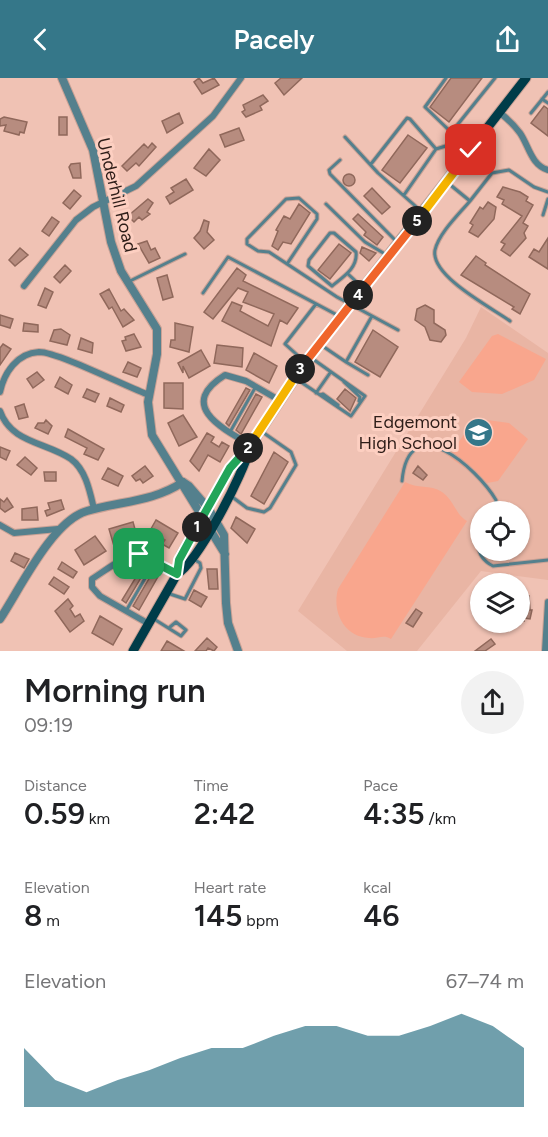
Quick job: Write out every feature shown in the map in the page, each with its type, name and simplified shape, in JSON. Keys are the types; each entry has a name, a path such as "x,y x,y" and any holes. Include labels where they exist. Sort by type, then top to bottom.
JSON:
{"main road":[{"path":"133,651 177,574 193,559 245,466 251,445 259,430 307,359 399,244 526,78"},
{"path":"177,574 179,560 230,468 251,445"}],"street":[{"name":"Underhill Road","path":"62,78 93,150 111,242 126,283 157,329 157,354 148,395 147,416 152,435 183,482 208,508 224,535 228,623 238,651"},
{"path":"24,286 75,220 103,202 136,186 213,116 241,78"},
{"path":"500,113 522,136 535,161 548,170"},
{"path":"0,392 11,367 21,357 40,352 148,395"},
{"path":"251,445 218,426 204,409 207,389 225,375 246,381 279,400"},
{"path":"0,411 13,432 72,460 87,481 94,509"},
{"name":"Underhill Road","path":"183,482 184,490 225,554"},
{"path":"1,617 58,529 71,518 94,509 144,500 183,482"},
{"path":"0,525 14,533 58,529"},
{"path":"151,621 126,611 100,596 92,587 92,579 128,556 139,554 177,574"},
{"path":"545,651 548,602"}],"lane":[{"path":"446,78 425,107 471,150"},
{"path":"456,136 454,129 495,78"},
{"path":"531,113 548,92"},
{"path":"542,99 548,103"},
{"path":"370,164 407,118 422,131 436,149"},
{"path":"345,137 370,164 423,213"},
{"path":"404,195 436,149 449,146 464,159"},
{"path":"340,160 329,170 330,174 399,244"},
{"path":"510,321 460,288 437,264 435,251 441,238 492,172 508,170 534,187 548,192"},
{"path":"447,182 470,201"},
{"path":"287,264 317,219 317,214 299,198 292,197 286,199 247,239 247,244 258,251 269,252 287,264 351,305 398,330"},
{"path":"543,215 548,200"},
{"path":"326,204 365,242 389,256"},
{"path":"334,232 356,252 357,259 348,274 332,286 308,266 309,260 330,233 334,232"},
{"path":"126,283 186,254"},
{"path":"203,293 228,257 341,317"},
{"path":"348,274 364,288"},
{"path":"294,378 351,416 365,396 285,344 315,304"},
{"path":"345,362 372,316"},
{"path":"319,344 368,375"},
{"path":"318,394 330,373"},
{"path":"230,433 256,386"},
{"path":"229,495 247,508 264,513 270,508 296,465 291,452 259,430"},
{"path":"402,481 407,459 412,450 420,445 429,445 466,467 486,484 496,501"},
{"path":"167,593 185,599 201,568 200,563 193,559"},
{"path":"486,561 493,566 548,560"},
{"path":"126,611 155,561"},
{"path":"151,621 170,627"},
{"path":"176,622 186,630 181,636 170,631 170,627 176,622"}],"shaded area":[{"name":"Edgemont High School","path":"481,307 548,353 548,580 530,578 530,573 481,571 470,573 470,585 417,651 347,651 298,611 466,338"},
{"path":"498,334 546,359 534,380 502,394 472,392 459,382 492,336"},
{"path":"487,420 509,423 528,439 498,481 487,483 449,457 468,428"},
{"path":"405,482 442,492 467,521 391,639 360,636 352,633 346,627 338,614 338,589"}],"building":[{"path":"199,78 203,83 214,78 219,85 202,94 194,82"},
{"path":"281,78 302,78 284,95 275,83"},
{"path":"451,78 482,78 449,122 430,107"},
{"path":"263,95 268,101 260,106 262,110 246,117 242,112 245,110 243,105"},
{"path":"544,106 548,109 548,136 531,123"},
{"path":"179,113 183,123 167,133 162,121"},
{"path":"4,117 27,122 24,133 20,132 19,135 4,131 6,125 0,126 0,119"},
{"path":"59,117 67,117 67,135 59,135"},
{"path":"239,128 244,140 225,147 220,135"},
{"path":"408,135 427,148 400,183 382,170"},
{"path":"152,143 156,147 139,166 136,163 127,171 122,166 144,144 148,148"},
{"path":"209,149 220,160 206,176 194,168"},
{"path":"80,163 81,178 73,178 69,167 71,164"},
{"path":"351,174 354,175 354,185 347,186 344,185 343,178 344,175"},
{"path":"186,179 193,190 170,204 166,197 174,192 171,188"},
{"path":"503,187 520,192 528,197 526,201 533,205 523,223 528,226 524,233 526,238 510,256 501,250 505,244 501,242 522,216 502,204 504,200 497,197"},
{"path":"372,188 390,207 382,214 364,196"},
{"path":"74,190 81,196 70,209 63,203"},
{"path":"148,199 153,203 147,212 150,214 142,220 139,217 134,222 128,216"},
{"path":"488,202 496,207 494,219 478,237 469,232 473,225 470,223 480,207 483,209"},
{"path":"299,204 310,213 291,244 283,242 278,250 272,246 278,231 276,230 284,216 290,219"},
{"path":"358,214 383,237 377,245 364,235 366,232 353,219"},
{"path":"52,217 59,222 49,236 42,231"},
{"path":"204,220 209,222 207,232 214,240 204,249 194,238 200,231"},
{"path":"548,238 548,269 529,257 534,249 539,252"},
{"path":"147,241 151,250 155,248 160,258 149,263 138,244"},
{"path":"339,244 351,253 330,279 318,270"},
{"path":"362,247 376,253 369,261 360,253"},
{"path":"20,248 28,255 15,266 9,260"},
{"path":"476,256 486,263 485,265 530,294 520,314 512,309 514,307 461,275"},
{"path":"65,265 71,271 60,283 54,277"},
{"path":"237,268 246,275 243,281 298,308 287,324 280,320 271,346 222,321 232,302 242,306 240,311 268,326 274,314 243,302 248,292 238,288 213,319 204,312"},
{"path":"167,275 173,297 163,300 157,278"},
{"path":"45,288 53,292 46,308 38,305"},
{"path":"109,289 121,311 124,309 134,320 123,327 112,307 109,309 100,294"},
{"path":"425,305 434,310 434,323 445,330 446,335 441,342 430,340 425,327 415,320 417,309"},
{"path":"0,315 13,319 10,328 0,325"},
{"path":"24,323 38,325 38,332 23,331"},
{"path":"175,323 193,327 189,352 170,347 171,340 175,340"},
{"path":"61,329 70,335 67,345 50,341 54,330"},
{"path":"373,330 398,347 380,377 355,362"},
{"path":"134,334 141,347 126,351 122,341 126,340 125,337"},
{"path":"81,338 93,343 92,353 78,349"},
{"path":"3,344 11,349 0,365 0,348"},
{"path":"217,345 243,348 242,367 214,363"},
{"path":"201,350 210,366 189,378 183,366 183,373 178,363"},
{"path":"254,353 277,366 269,383 246,370"},
{"path":"128,362 141,368 137,377 123,372"},
{"path":"37,372 44,380 33,388 27,379"},
{"path":"60,377 72,385 68,394 55,387"},
{"path":"164,383 183,383 183,409 164,408"},
{"path":"246,388 250,390 229,426 226,423"},
{"path":"87,389 99,394 95,402 83,397"},
{"path":"345,389 356,398 350,411 337,399"},
{"path":"256,394 262,397 241,434 236,430"},
{"path":"110,398 124,405 121,412 107,406"},
{"path":"24,404 28,417 19,419 15,407"},
{"path":"183,415 197,437 179,446 168,423"},
{"path":"46,420 52,426 48,434 35,428 38,423 44,423"},
{"path":"68,429 104,449 98,460 84,454 87,448 65,437"},
{"path":"207,433 214,437 211,442 219,447 222,442 229,446 220,462 208,455 199,471 190,461"},
{"path":"0,447 10,451 6,460 0,457"},
{"path":"274,452 288,462 264,504 251,496"},
{"path":"25,457 37,468 31,475 17,465"},
{"path":"145,466 153,476 143,483 140,479 136,481 132,476"},
{"path":"418,466 427,475 423,480 413,473"},
{"path":"108,468 123,476 118,486 102,479"},
{"path":"44,472 56,472 56,481 45,481"},
{"path":"7,498 13,507 5,512 0,508 0,499 4,502"},
{"path":"61,500 64,509 47,516 45,511 50,509 48,503"},
{"path":"37,507 38,520 22,520 22,509"},
{"path":"236,517 255,529 247,543 231,528"},
{"path":"156,520 178,533 169,548 162,544 165,540 157,535 153,540 147,536"},
{"path":"133,522 138,540 131,542 130,536 120,539 121,544 114,546 109,529"},
{"path":"95,536 106,551 84,565 75,550"},
{"path":"15,553 29,559 24,568 11,561"},
{"path":"62,562 77,572 73,578 58,569"},
{"path":"144,564 148,566 126,603 122,600"},
{"path":"207,569 217,569 218,589 209,589"},
{"path":"154,570 160,573 139,610 133,606"},
{"path":"54,577 69,587 64,594 49,584"},
{"path":"194,590 207,597 201,607 189,600"},
{"path":"68,599 73,606 70,609 75,617 80,614 84,621 70,632 55,611"},
{"path":"416,609 422,613 413,627 406,623"},
{"path":"100,616 122,629 113,645 92,633"},
{"path":"207,638 217,647 214,651 208,648 206,651 195,651"},
{"path":"491,639 495,644 485,651 475,651"},
{"path":"167,641 184,651 161,651"}],"place":[{"name":"Edgemont High School","path":"478,432"}],"route":[{"path":"139,554 177,574 181,555 230,468 251,445 309,357 471,150"}]}
